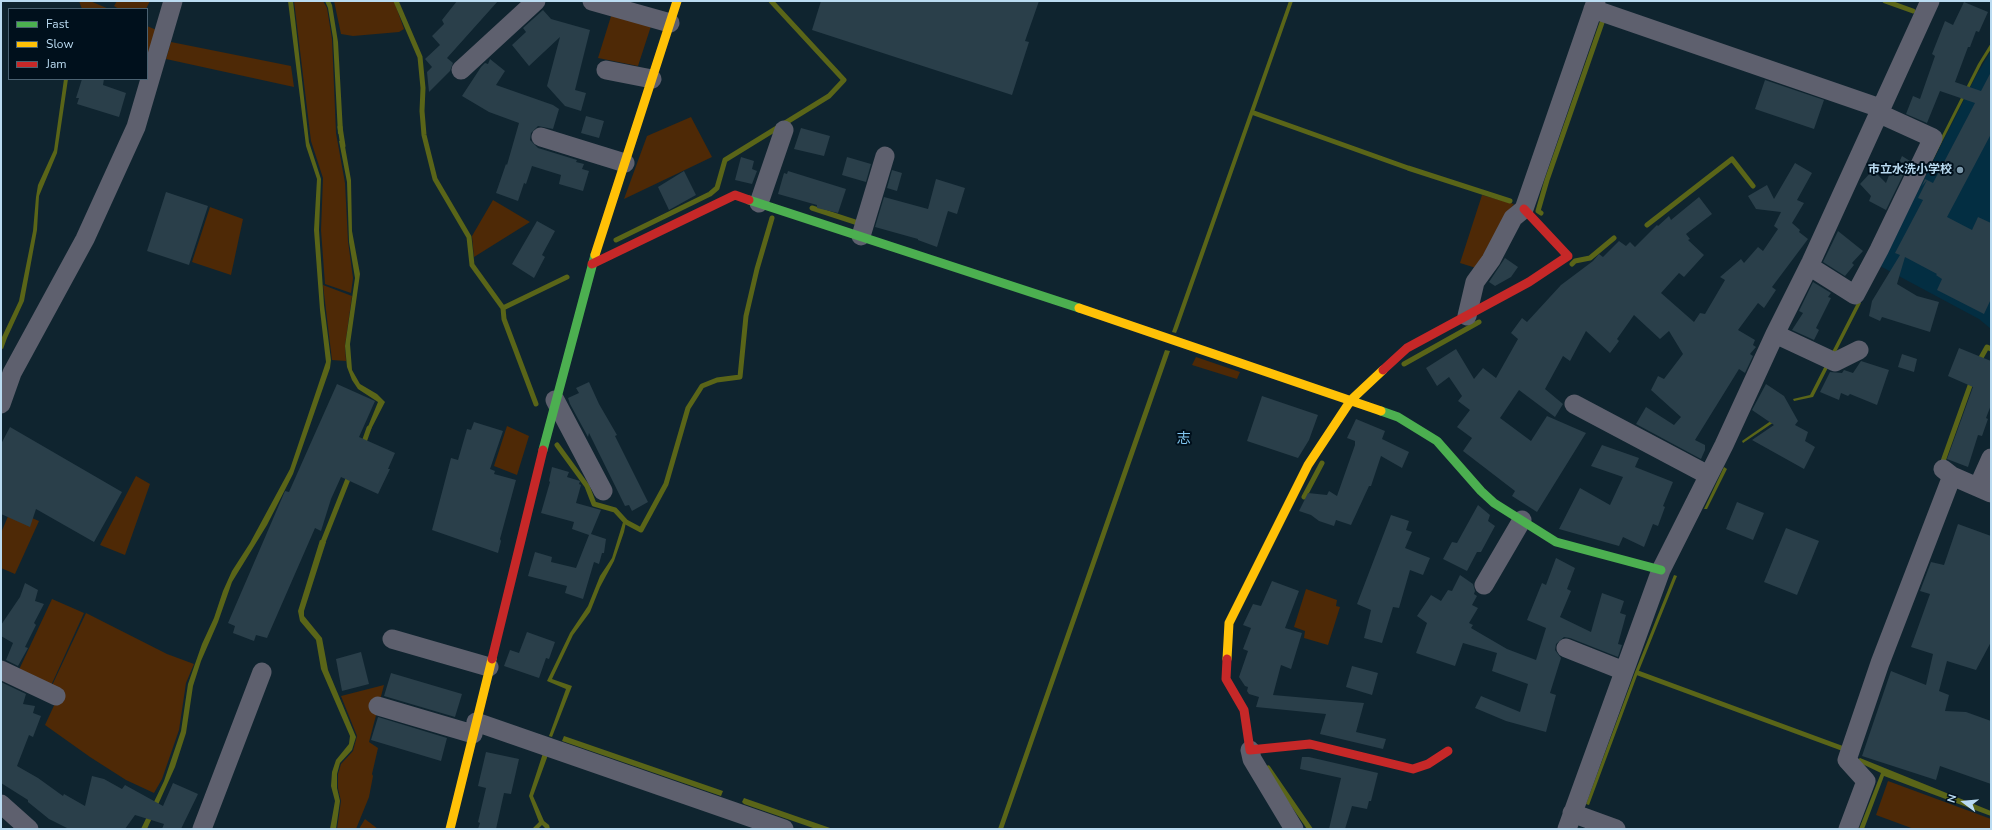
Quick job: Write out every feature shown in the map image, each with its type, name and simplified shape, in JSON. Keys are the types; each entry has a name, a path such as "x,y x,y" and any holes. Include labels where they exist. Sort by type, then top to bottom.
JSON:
{"street":[{"path":"1,404 12,373 85,239 136,127 173,1"},
{"path":"461,70 536,1"},
{"path":"592,1 670,23"},
{"path":"450,829 555,400 592,264 677,1"},
{"path":"1616,829 1570,821 1661,570 1809,266 1930,1"},
{"path":"1467,316 1475,282 1491,260 1513,218 1524,209 1595,5 1879,110 1933,138 1879,250 1855,295 1809,266"},
{"path":"606,70 652,79"},
{"path":"760,203 784,130"},
{"path":"541,137 625,163"},
{"path":"861,236 885,156"},
{"path":"592,264 735,195 1398,417 1437,440 1481,491 1494,503 1556,542 1661,570"},
{"path":"1294,829 1252,759 1244,710 1226,679 1229,623 1308,465 1351,400 1406,348 1530,282 1568,256 1524,209"},
{"path":"1775,334 1835,362 1859,350"},
{"path":"555,400 603,491"},
{"path":"1574,404 1708,475"},
{"path":"1848,829 1866,782 1847,760 1948,473 1985,490 1991,458"},
{"path":"1484,586 1522,520"},
{"path":"392,639 490,667"},
{"path":"1566,648 1624,671"},
{"path":"1,670 56,696"},
{"path":"202,829 262,672"},
{"path":"378,706 475,728 784,829"},
{"path":"1250,750 1310,744 1413,769 1428,764 1448,751"},
{"path":"1,804 29,829"}],"shaded area":[{"path":"79,1 90,1 107,8 82,8"},
{"path":"117,1 150,1 146,8 117,8 114,6"},
{"path":"288,1 293,1 309,142 321,179 319,230 324,305 331,360 330,368 293,474 267,525 232,582 218,622 201,661 193,686 186,733 175,767 147,829 141,829 164,781 181,731 188,684 202,644 214,618 223,591 232,571 250,543 290,469 326,362 320,310 314,230 317,179 306,146"},
{"path":"294,1 323,1 327,8 332,39 336,133 345,183 348,241 353,278 351,293 325,284 321,230 323,178 311,141"},
{"path":"325,1 330,1 332,5 338,42 343,132 338,134 333,38 328,8"},
{"path":"334,1 394,1 404,29 399,32 353,36 341,34"},
{"path":"1289,1 1293,1 1178,328 1176,333 1172,332"},
{"path":"612,13 652,23 638,66 598,58"},
{"path":"148,26 159,31 148,61"},
{"path":"171,42 291,66 294,87 166,59"},
{"path":"1991,43 1991,49 1982,63 1878,268 1888,243 1978,64"},
{"name":"市立水洗小学校","path":"1991,51 1991,329 1979,319 1880,266 1977,74"},
{"path":"64,80 68,80 57,153 39,196 37,230 24,301 3,349 1,348 2,337 19,301 33,231 38,185 54,150"},
{"path":"691,117 712,157 624,199 647,136"},
{"path":"339,141 344,141 351,180 352,231 360,274 350,344 352,370 360,384 377,394 385,402 368,435 365,434 378,402 358,389 352,380 347,367 345,346 355,278 349,242 347,182"},
{"path":"1482,195 1514,204 1507,213 1476,268 1460,263"},
{"path":"493,200 530,222 474,257 472,236"},
{"path":"210,207 243,219 231,275 192,262"},
{"path":"323,285 352,296 345,346 346,361 332,360"},
{"path":"1858,301 1861,303 1813,397 1794,401 1793,399 1810,395"},
{"path":"1165,350 1170,351 1003,829 998,829"},
{"path":"1196,357 1240,372 1237,379 1192,365"},
{"path":"1788,409 1789,412 1743,443 1742,441"},
{"path":"507,426 529,436 517,475 494,466"},
{"path":"1724,467 1727,469 1707,509 1704,509"},
{"path":"136,476 150,484 125,555 100,545"},
{"path":"11,509 39,521 15,574 1,568 1,533"},
{"path":"624,519 626,522 624,532 614,561 600,587 590,612 573,635 552,679 572,686 552,737 549,736 566,689 547,681 570,633 588,606 600,576 612,558"},
{"path":"320,540 326,542 304,611 304,616 322,638 328,670 356,737 352,750 340,763 337,774 337,788 340,801 336,829 330,829 335,801 331,786 332,772 336,760 349,744 350,736 321,669 316,640 300,621 298,611"},
{"path":"1674,575 1677,576 1638,673 1589,805 1586,804 1635,672"},
{"path":"1306,589 1337,600 1336,606 1340,607 1328,645 1304,638 1305,631 1294,627"},
{"path":"52,599 84,613 49,690 17,674"},
{"path":"86,613 167,654 194,664 186,683 179,730 162,779 154,793 126,780 45,725 57,699 48,694"},
{"path":"384,685 369,742 378,748 372,774 373,776 369,797 356,829 337,829 341,801 338,788 338,774 341,764 353,751 357,736 341,696"},
{"path":"564,736 723,791 721,796 562,741"},
{"path":"543,753 548,755 533,796 544,821 549,825 550,829 546,829 542,825 538,829 532,829 539,822 529,796"},
{"path":"1860,758 1991,811 1991,816 1884,776 1864,829 1859,829 1881,773 1856,761"},
{"path":"1888,781 1991,819 1991,829 1914,829 1876,815"},
{"path":"744,798 833,829 816,829 744,804 742,802"},
{"path":"365,819 378,829 359,829"}],"building":[{"path":"457,1 498,1 447,58 453,63 450,71 429,92 427,72 432,67 425,59 440,45 432,36 444,24 442,20"},
{"path":"821,1 1039,1 1025,41 1029,42 1012,95 812,30"},
{"name":"市立水洗小学校","path":"1964,2 1988,12 1979,32 1976,31 1970,47 1968,47 1955,82 1981,91 1991,72 1991,134 1947,217 1972,230 1978,217 1991,223 1991,299 1984,314 1937,290 1942,279 1936,275 1937,274 1905,257 1897,284 1917,296 1939,302 1930,332 1882,317 1880,321 1869,316 1872,301 1900,255 1895,253 1923,200 1918,198 1927,180 1933,183 1975,103 1940,91 1927,123 1906,114 1913,96 1920,99 1935,56 1932,54 1945,21 1953,25"},
{"path":"543,10 551,19 590,30 575,90 586,93 581,111 565,106 547,86 560,37 529,66 512,45 526,32 523,28"},
{"path":"490,59 505,71 496,85 553,105 559,109 553,129 538,126 531,133 530,140 538,148 577,160 576,162 584,164 582,169 589,171 583,191 559,184 561,175 532,166 518,201 496,193 506,164 507,165 519,123 489,112 462,96 481,67 485,63 488,64"},
{"path":"82,80 104,80 103,85 126,93 119,117 77,104 79,98 76,98"},
{"path":"1765,80 1824,100 1814,129 1755,109"},
{"path":"586,116 604,121 599,138 581,133"},
{"path":"801,128 830,136 824,156 794,149"},
{"path":"1902,156 1910,161 1886,210 1869,201 1871,196 1860,184 1873,170 1886,183 1894,163 1898,165"},
{"path":"741,157 754,161 752,169 757,171 752,184 735,180"},
{"path":"847,157 871,164 866,182 842,175"},
{"path":"1795,163 1812,173 1797,200 1804,203 1792,223 1800,230 1799,232 1808,239 1772,287 1776,290 1764,308 1758,303 1738,330 1755,340 1753,345 1756,347 1750,354 1753,356 1745,373 1739,369 1695,440 1705,445 1705,450 1701,459 1636,424 1646,407 1674,425 1681,417 1651,390 1658,376 1664,379 1683,354 1669,331 1660,339 1634,315 1617,339 1619,341 1610,353 1586,331 1570,361 1563,356 1545,389 1563,404 1555,417 1519,390 1500,418 1531,441 1547,416 1586,433 1537,512 1512,496 1515,491 1463,451 1472,438 1457,427 1470,410 1458,401 1462,396 1449,377 1437,386 1426,368 1456,349 1474,379 1483,368 1496,378 1518,339 1511,333 1522,318 1527,322 1561,285 1593,261 1599,254 1603,257 1619,241 1626,246 1630,242 1635,247 1657,225 1658,226 1669,216 1671,220 1699,197 1712,214 1686,234 1690,239 1688,240 1704,255 1684,277 1679,273 1661,293 1694,322 1700,313 1705,314 1725,280 1720,277 1741,259 1744,263 1758,247 1763,251 1778,229 1774,226 1781,212 1756,209 1748,196 1767,185 1774,199"},
{"path":"892,170 902,173 897,191 887,188"},
{"path":"684,171 696,195 669,210 658,187"},
{"path":"788,171 846,189 838,213 817,208 817,205 778,194 784,173 787,174"},
{"path":"936,179 965,188 957,214 948,211 937,247 918,239 875,227 884,197 928,209"},
{"path":"166,192 208,206 189,265 147,251"},
{"path":"537,221 555,231 542,255 545,257 534,278 512,264"},
{"path":"1838,231 1863,251 1852,263 1854,265 1845,276 1823,262"},
{"path":"1505,258 1518,267 1511,277 1495,286 1489,282"},
{"path":"1813,282 1831,293 1828,297 1831,298 1816,328 1819,330 1814,340 1792,330 1803,313 1799,311"},
{"path":"1959,348 1991,361 1991,405 1986,418 1988,419 1982,436 1978,435 1968,467 1947,459 1973,387 1948,376"},
{"path":"1902,354 1917,359 1914,372 1898,367"},
{"path":"1861,361 1889,370 1877,405 1850,394 1848,396 1841,393 1839,400 1820,392 1830,372 1842,373 1844,370 1853,373"},
{"path":"589,382 599,404 617,435 615,436 648,502 632,511 629,505 625,506 589,433 588,437 568,398 579,393 576,388"},
{"path":"337,384 375,401 359,437 395,453 388,469 390,469 378,494 341,477 331,499 321,531 315,528 267,638 256,635 254,641 233,633 235,626 228,623 285,491 289,492"},
{"path":"1766,384 1784,396 1798,421 1795,425 1808,432 1805,441 1815,447 1804,469 1752,440 1774,425 1752,410"},
{"path":"1262,396 1318,415 1309,440 1298,458 1247,441"},
{"path":"1356,419 1385,431 1382,439 1409,452 1402,468 1381,456 1371,486 1369,486 1351,525 1336,520 1334,526 1319,521 1311,515 1299,511 1308,493 1327,495 1329,491 1337,496 1355,445 1355,441 1347,438"},
{"path":"474,422 503,431 490,469 495,471 494,474 516,480 500,539 501,541 498,553 432,530 451,458 458,460 467,429 471,430"},
{"path":"10,427 122,492 94,542 36,509 30,527 1,514 1,444"},
{"path":"1602,445 1639,458 1635,467 1673,482 1663,506 1665,507 1658,526 1653,524 1644,547 1623,537 1619,546 1559,529 1580,488 1610,505 1623,477 1591,466"},
{"path":"552,467 569,472 567,477 580,481 579,484 581,485 576,503 601,510 591,534 606,539 604,553 602,553 599,564 594,562 583,599 565,593 567,586 528,576 535,552 552,557 551,562 576,568 589,535 572,529 574,522 541,513 550,482"},
{"path":"1737,502 1764,513 1753,540 1726,529"},
{"path":"1478,505 1490,515 1488,521 1495,526 1481,552 1477,552 1467,571 1443,559 1452,542 1457,543"},
{"path":"1391,515 1409,521 1406,530 1412,532 1405,548 1430,558 1423,575 1410,570 1399,608 1393,607 1382,643 1364,638 1371,610 1357,604"},
{"path":"1958,524 1991,536 1991,642 1976,670 1947,661 1939,691 1949,695 1945,711 1966,712 1991,721 1991,784 1940,766 1936,780 1862,756 1891,671 1926,685 1933,654 1911,647 1930,594 1920,591 1931,562 1944,565"},
{"path":"1786,528 1819,541 1797,595 1764,582"},
{"path":"1556,558 1575,568 1567,589 1571,591 1560,617 1591,632 1602,593 1624,601 1620,613 1626,615 1618,644 1622,645 1618,657 1570,638 1564,637 1556,644 1555,650 1561,658 1550,693 1556,695 1546,732 1506,721 1475,708 1481,696 1520,712 1528,684 1492,671 1497,653 1463,643 1455,666 1416,653 1427,623 1417,616 1431,595 1441,601 1448,590 1452,591 1460,575 1473,584 1475,591 1474,594 1477,596 1472,605 1478,608 1469,623 1473,625 1471,628 1507,649 1536,660 1546,628 1527,620 1542,583 1546,585"},
{"path":"1272,581 1299,591 1285,628 1302,633 1291,669 1281,665 1273,695 1364,703 1356,732 1386,739 1383,749 1320,734 1326,714 1256,707 1259,697 1249,694 1247,691 1248,687 1245,686 1239,677 1248,651 1243,649 1251,628 1243,625 1253,604 1261,606"},
{"path":"25,583 38,590 35,601 44,604 34,623 36,625 25,647 28,648 18,666 6,660 13,643 1,636 1,625 20,597"},
{"path":"527,632 555,642 549,659 546,658 539,678 504,666 510,650 519,653"},
{"path":"361,652 369,684 342,691 336,659"},
{"path":"1352,666 1378,673 1372,695 1346,687"},
{"path":"391,673 462,694 455,717 384,696"},
{"path":"1,682 26,694 23,704 35,706 33,713 41,716 33,737 29,735 17,766 38,778 63,796 64,794 85,806 92,776 104,779 122,789 125,785 163,806 173,783 198,794 181,829 162,829 164,824 135,815 125,829 69,829 49,819 28,802 28,800 1,783"},
{"path":"378,717 447,738 441,761 371,740"},
{"path":"486,752 519,759 511,794 504,793 496,829 478,829 480,823 478,822 486,788 478,786"},
{"path":"1302,757 1309,757 1378,773 1371,801 1369,801 1367,809 1352,806 1345,829 1329,829 1341,778 1300,769"}],"waterway":[{"path":"396,1 420,57 423,88 422,111 424,135 435,179 469,237 472,265 503,308 504,319 536,404"},
{"path":"616,240 710,194 717,188 725,160 829,96 844,80 771,1"},
{"path":"1885,1 1913,11"},
{"path":"1541,213 1538,211 1547,180 1604,17"},
{"path":"1254,113 1408,168 1510,201"},
{"path":"340,127 343,146"},
{"path":"1647,225 1732,159 1753,186"},
{"path":"812,208 861,224"},
{"path":"557,445 587,486 594,504 615,510 626,522 641,530 666,484 688,408 702,386 717,380 740,377 746,316 757,269 772,218"},
{"path":"1572,264 1575,261 1590,258 1614,238"},
{"path":"503,308 567,277"},
{"path":"1404,364 1479,322"},
{"path":"1978,363 1987,347 1991,349"},
{"path":"1942,464 1972,380"},
{"path":"363,445 369,428"},
{"path":"1304,497 1322,463"},
{"path":"321,547 350,474"},
{"path":"1638,673 1844,749"},
{"path":"1268,768 1310,829"}],"traffic: fast":[{"path":"749,200 1079,308"},
{"path":"543,450 595,255"},
{"path":"1381,411 1398,417 1437,441 1481,491 1494,503 1556,542 1661,570"}],"traffic: slow":[{"path":"595,255 677,1"},
{"path":"1079,308 1381,411"},
{"path":"1227,659 1229,623 1308,465 1351,400 1383,370"},
{"path":"450,829 492,659"}],"traffic: jam":[{"path":"592,264 735,195 749,200"},
{"path":"1383,370 1407,348 1529,282 1568,256 1524,209"},
{"path":"492,659 543,450"},
{"path":"1227,659 1226,679 1244,710 1250,750 1310,744 1413,769 1428,764 1448,751"}],"place":[{"name":"市立水洗小学校","path":"1960,170"}],"district":[{"name":"志","path":"1184,440"}]}
